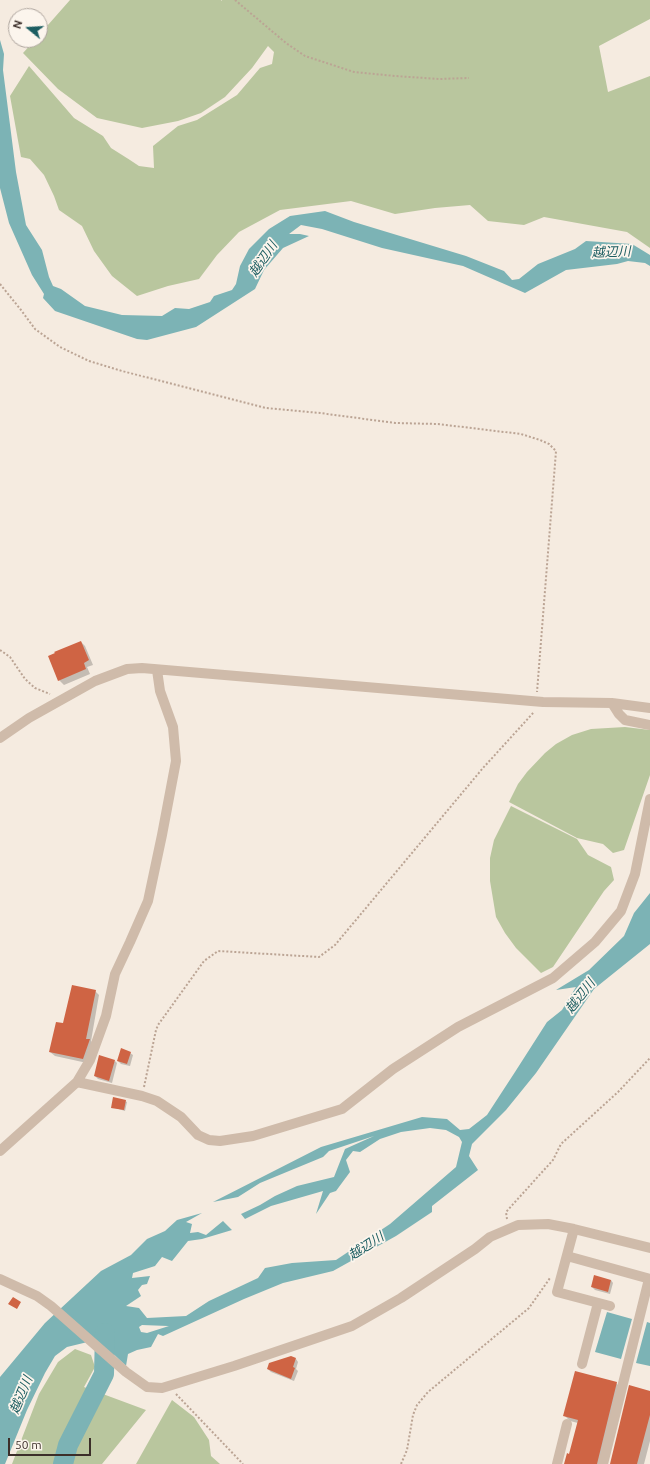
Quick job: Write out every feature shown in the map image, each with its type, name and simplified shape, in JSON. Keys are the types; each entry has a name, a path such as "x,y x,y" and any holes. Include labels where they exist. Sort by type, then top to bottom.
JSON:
{"street":[{"path":"0,738 30,718 95,681 127,669 142,668 540,701 612,703 650,708"},
{"path":"0,1151 77,1082 90,1060 106,1016 115,974 148,901 176,761 173,727 160,691 157,670"},
{"path":"612,703 625,720 650,725"},
{"path":"77,1082 142,1096 157,1101 181,1117 198,1135 210,1140 220,1141 253,1136 342,1109 393,1069 458,1026 553,978 595,942 621,911 624,904 635,874 650,799"},
{"path":"0,1279 37,1296 51,1306 126,1372 147,1387 162,1388 352,1326 401,1298 490,1237 518,1225 548,1224 650,1248"},
{"path":"574,1229 557,1292 610,1306"},
{"path":"567,1256 650,1279 603,1464"},
{"path":"582,1364 598,1303"},
{"path":"557,1464 567,1424"}],"path":[{"path":"235,0 286,43 305,56 354,72 439,79 469,78"},
{"path":"0,284 35,329 60,347 89,361 122,371 266,408 320,413 395,423 438,424 521,434 549,444 556,452 540,701 335,944 319,957 218,951 204,961 158,1025 142,1096"},
{"path":"0,650 10,657 25,679 35,688 65,698"},
{"path":"508,1228 506,1212 553,1160 561,1144 618,1092 650,1058"},
{"path":"401,1464 406,1450 413,1415 417,1405 428,1392 530,1308 550,1278"},
{"path":"168,1386 243,1464"}],"green space":[{"path":"70,0 650,0 650,19 599,46 608,92 650,76 650,248 627,232 544,217 524,225 488,221 470,205 395,214 351,201 280,210 239,232 217,255 199,279 168,286 137,296 112,276 94,251 82,226 59,210 44,175 30,159 21,157 10,96 29,66 74,118 103,136 111,148 139,166 154,168 153,146 178,126 197,120 237,95 260,68 272,64 274,52 268,46 252,68 225,97 201,113 178,121 142,128 97,118 58,89 23,53 28,48 48,48 48,25"},
{"path":"625,727 650,730 650,775 624,850 613,853 603,844 577,838 509,802 518,784 527,772 556,744 572,735 591,729"},
{"path":"511,806 577,839 588,855 611,867 614,880 604,891 553,967 541,973 516,948 496,917 490,881 490,858 494,840"},
{"path":"75,1349 91,1355 95,1367 84,1387 146,1410 102,1464 12,1464 39,1394 58,1362"},
{"path":"172,1400 194,1417 209,1440 211,1456 220,1464 136,1464"}],"water":[{"name":"越辺川","path":"0,40 4,54 3,70 16,172 26,225 42,250 53,286 61,289 85,306 122,315 162,316 175,308 189,309 210,302 214,296 232,290 236,284 240,266 249,249 269,229 290,216 325,211 354,222 466,256 504,271 512,280 519,279 538,264 575,249 586,241 632,244 650,255 650,266 645,263 628,261 617,264 566,270 525,293 463,266 382,248 322,229 301,225 289,234 309,236 283,248 264,270 255,289 196,327 147,340 137,339 55,311 43,298 44,294 32,275 9,223 0,188"},
{"name":"越辺川","path":"650,893 650,944 594,989 536,1073 506,1110 472,1144 469,1156 478,1170 432,1206 432,1212 396,1236 333,1271 283,1283 163,1336 158,1334 151,1347 137,1350 128,1354 126,1366 103,1344 100,1339 67,1347 55,1356 45,1373 27,1410 5,1464 0,1464 0,1377 45,1323 101,1271 131,1255 147,1239 165,1231 177,1220 202,1213 186,1222 192,1224 190,1233 198,1232 206,1235 223,1221 232,1230 202,1239 188,1241 172,1261 162,1257 155,1266 133,1273 132,1278 150,1276 147,1284 142,1285 138,1290 141,1296 126,1306 139,1308 147,1318 186,1316 209,1301 258,1278 265,1268 292,1263 336,1260 390,1224 456,1167 462,1142 459,1137 446,1130 430,1128 401,1132 380,1139 360,1152 353,1151 346,1160 350,1172 336,1191 330,1193 316,1214 323,1191 271,1206 245,1219 241,1214 297,1186 334,1177 345,1149 374,1136 329,1151 323,1157 260,1183 238,1197 213,1202 321,1147 422,1117 447,1119 460,1130 469,1129 487,1115 547,1022 562,1010 576,987 556,990 589,970 624,936 634,913","holes":["142,1325 169,1326 147,1333 141,1332 139,1327"]},
{"path":"607,1312 632,1319 621,1359 595,1352"},
{"path":"647,1322 650,1323 650,1366 636,1363"}],"building":[{"path":"81,641 89,660 84,663 86,669 58,681 48,656"},
{"path":"72,985 96,990 86,1039 90,1039 83,1059 49,1052 56,1022 63,1023"},
{"path":"121,1048 131,1052 127,1064 117,1061"},
{"path":"99,1055 115,1060 109,1081 94,1076"},
{"path":"113,1097 126,1100 124,1110 111,1108"},
{"path":"594,1275 611,1280 608,1292 591,1287"},
{"path":"13,1297 21,1302 17,1309 8,1304"},
{"path":"291,1356 296,1358 293,1367 295,1368 291,1379 267,1369 269,1363"},
{"path":"575,1371 617,1382 597,1464 564,1464 567,1453 569,1454 578,1420 563,1416"},
{"path":"629,1385 650,1391 650,1415 637,1464 610,1464"}],"waterway":[{"path":"63,1464 68,1445 104,1374 105,1333"}]}
